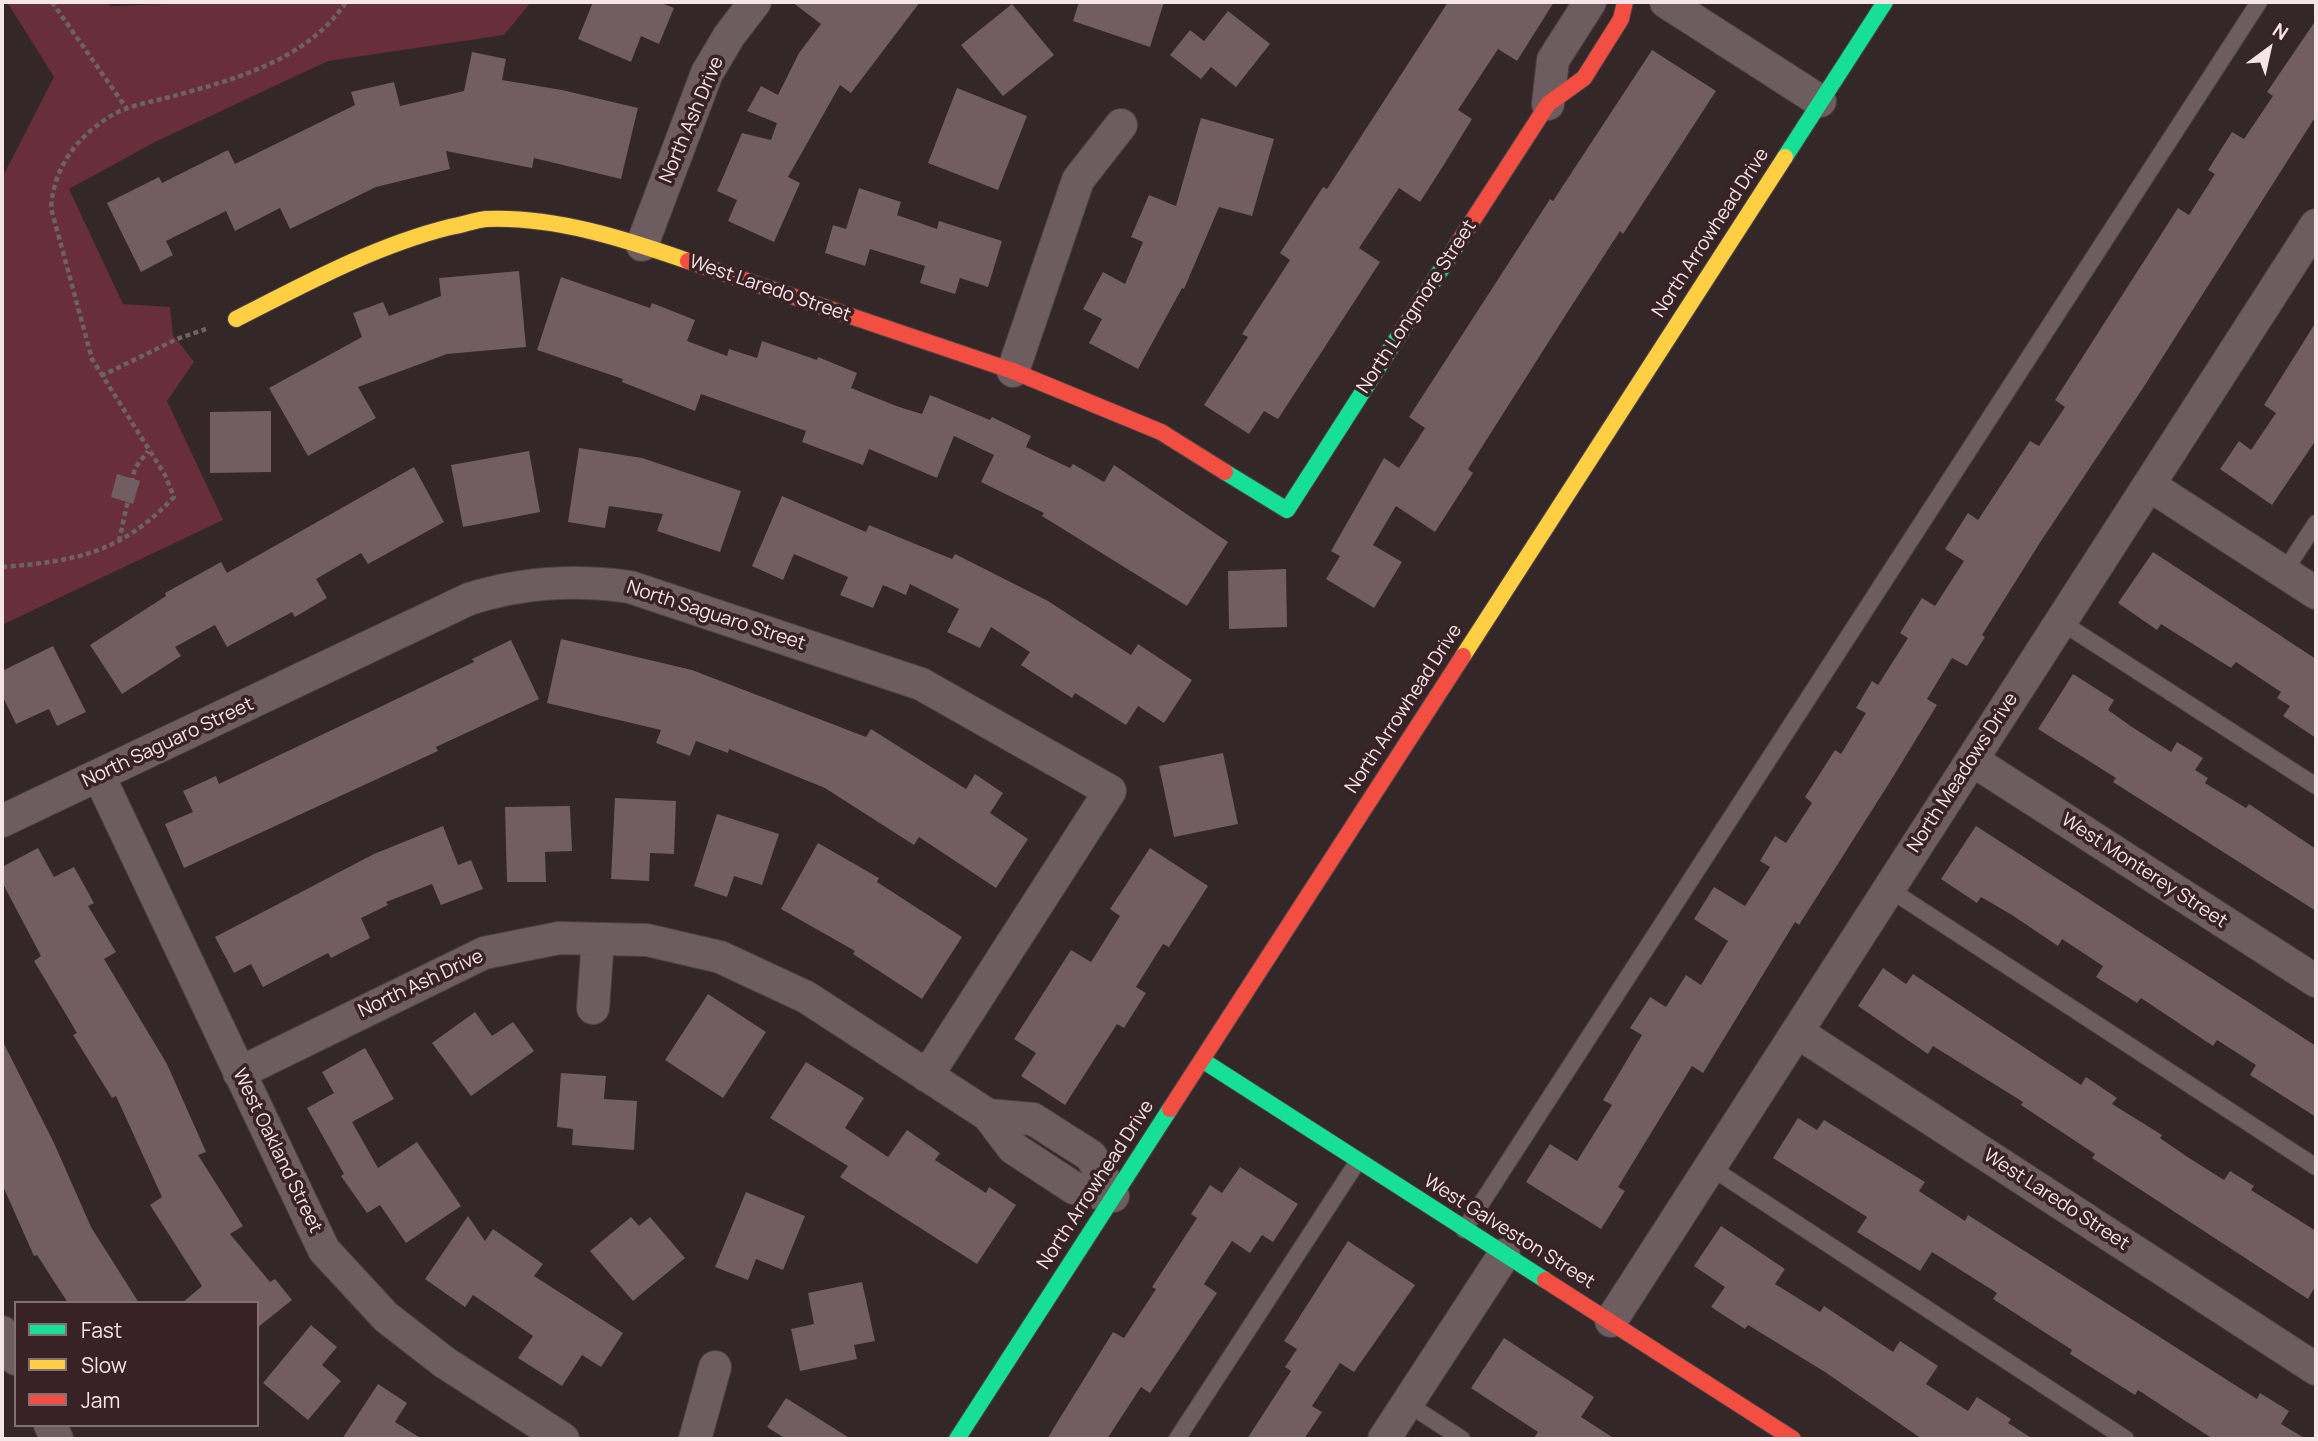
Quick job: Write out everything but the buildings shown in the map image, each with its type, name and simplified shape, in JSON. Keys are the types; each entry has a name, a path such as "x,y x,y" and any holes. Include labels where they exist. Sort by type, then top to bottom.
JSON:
{"street":[{"name":"North Ash Drive","path":"642,245 707,73 729,36 755,2"},
{"name":"North Longmore Street","path":"1548,104 1553,60 1590,2"},
{"name":"North Longmore Street","path":"1287,510 1548,104 1584,78 1621,19 1625,2"},
{"path":"1666,2 1820,101"},
{"name":"North Arrowhead Drive","path":"957,1439 1885,2"},
{"path":"1013,371 1078,180 1121,125"},
{"name":"West Laredo Street","path":"236,319 341,266 419,235 485,219 552,224 642,245 1013,371 1161,432 1287,510"},
{"name":"North Meadows Drive","path":"1611,1321 2316,225"},
{"path":"2149,485 2316,593"},
{"name":"North Saguaro Street","path":"2,821 469,599 506,587 585,580 630,587 921,684 1110,792 927,1076"},
{"name":"West Monterey Street","path":"1972,760 2316,981"},
{"name":"West Oakland Street","path":"100,776 324,1250 386,1317 444,1362 563,1439"},
{"name":"North Ash Drive","path":"239,1073 484,953 559,938 647,940 720,957 806,997 988,1115 1013,1148 1064,1182 1074,1188 1113,1196"},
{"path":"593,1008 598,939"},
{"name":"West Laredo Street","path":"1797,1032 2316,1369"},
{"name":"West Galveston Street","path":"1202,1060 1793,1439"},
{"path":"1384,1439 1504,1255"},
{"path":"2,1332 14,1355"},
{"path":"695,1439 715,1367"}],"lane":[{"path":"1464,1230 2259,2"},
{"path":"2284,572 2316,523"},
{"path":"2061,622 2316,786"},
{"path":"1889,889 2316,1167"},
{"path":"1177,1439 1358,1161"},
{"path":"1710,1167 2126,1439"},
{"path":"1408,1404 1462,1439"}],"path":[{"path":"52,2 127,109"},
{"path":"2,567 64,561 102,550 149,523 174,496 165,475 92,359 51,208 53,183 73,146 109,116 223,81 266,65 308,43 346,2"},
{"path":"101,376 177,339 236,319"},
{"path":"119,541 132,478 140,459 148,451"}],"shaded area":[{"path":"7,2 106,2 111,6 225,2 531,2 504,35 328,61 153,143 69,189 123,304 170,307 173,335 194,362 167,401 223,520 2,625 2,178 54,77"}],"traffic: fast":[{"path":"1785,157 1885,2"},
{"path":"1225,472 1287,510 1460,240"},
{"path":"1202,1060 1545,1280"},
{"path":"957,1439 1170,1109"}],"traffic: slow":[{"path":"1463,656 1785,157"},
{"path":"236,319 394,244 486,219 563,225 614,237 688,261"}],"traffic: jam":[{"path":"1460,240 1548,104 1584,78 1621,19 1625,2"},
{"path":"688,261 1013,371 1161,432 1225,472"},
{"path":"1170,1109 1463,656"},
{"path":"1545,1280 1793,1439"}]}
